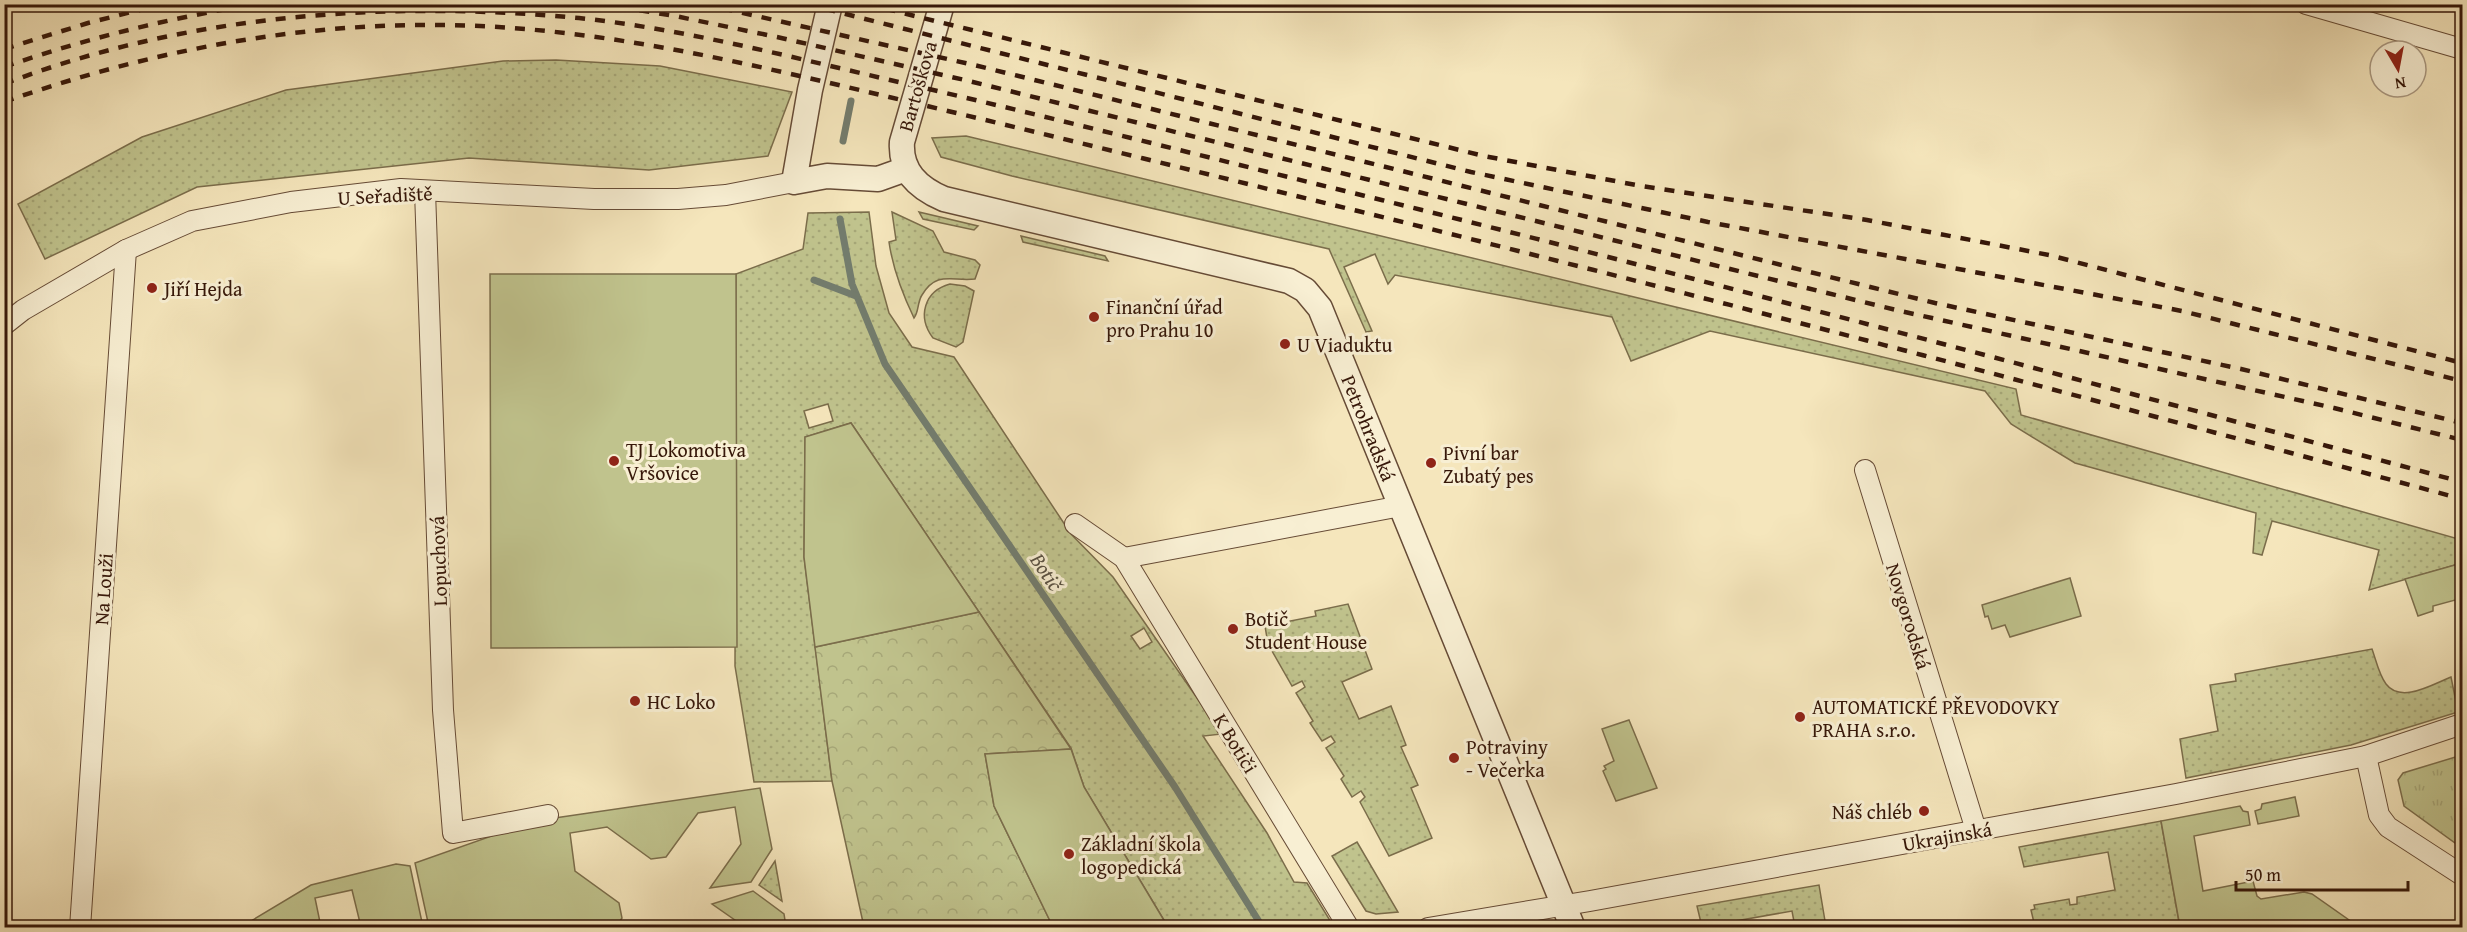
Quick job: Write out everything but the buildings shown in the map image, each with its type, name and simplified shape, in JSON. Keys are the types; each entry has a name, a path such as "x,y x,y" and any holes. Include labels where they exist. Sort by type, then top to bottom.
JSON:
{"street":[{"path":"830,4 810,90 794,182 827,176 878,179 906,169"},
{"name":"Bartoškova","path":"906,169 902,142 942,4"},
{"path":"2306,4 2463,49"},
{"name":"Petrohradská","path":"906,169 920,186 944,199 1289,281 1305,290 1320,308 1569,916"},
{"name":"U Seřadiště","path":"4,325 23,310 126,250 192,221 291,202 401,189 594,199 678,199 726,195 794,182"},
{"name":"Lopuchová","path":"425,191 443,710 453,833 548,815"},
{"name":"Na Louži","path":"80,927 126,250"},
{"name":"Novgorodská","path":"1864,470 1976,830"},
{"path":"1124,558 1401,506"},
{"name":"K Botiči","path":"1075,524 1124,558 1349,927"},
{"name":"Ukrajinská","path":"1428,927 1569,916 1976,830 2366,756 2463,724"},
{"path":"2366,756 2379,815 2388,827 2463,875"}],"green space":[{"path":"556,60 660,66 792,92 768,156 649,170 469,158 197,187 45,259 18,204 142,137 286,90 503,61"},
{"path":"966,136 2016,389 2021,415 2462,540 2462,563 2369,590 2379,550 2272,521 2262,555 2253,553 2256,513 2075,463 2011,424 1985,391 1710,331 1631,361 1612,317 1395,275 1388,284 1375,254 1344,267 1372,331 1366,332 1329,249 1012,176 941,157 932,138"},
{"path":"869,212 876,266 889,313 912,347 954,357 1071,534 1113,577 1222,734 1203,736 1267,833 1294,882 1307,883 1334,927 1168,927 1084,787 1071,748 851,423 805,437 804,557 832,781 754,782 735,666 736,274 803,249 808,213","holes":["828,404 833,421 809,428 804,411","1144,628 1152,642 1140,649 1131,636"]},
{"path":"892,212 933,231 944,252 975,260 980,265 975,279 946,279 934,282 922,295 914,318 893,262 889,242 896,240"},
{"path":"919,212 978,226 974,230 923,219"},
{"path":"1021,236 1105,256 1108,261 1023,242"},
{"name":"TJ Lokomotiva Vršovice","path":"490,274 736,274 737,647 491,648"},
{"path":"950,284 965,286 974,291 963,342 956,347 933,338 925,322 924,314 934,292"},
{"path":"851,423 979,612 815,647 804,557 805,437"},
{"path":"2462,563 2462,601 2457,603 2455,600 2433,606 2433,611 2418,616 2405,579"},
{"path":"2070,578 2081,616 2010,637 2005,625 1992,629 1988,616 1985,617 1982,605"},
{"path":"1348,604 1372,669 1342,682 1359,719 1391,706 1406,745 1401,747 1418,785 1411,788 1432,838 1389,856 1360,802 1365,797 1361,791 1352,797 1341,779 1344,776 1326,748 1335,742 1331,736 1322,741 1310,723 1313,721 1296,693 1305,687 1302,681 1292,686 1268,644 1265,626 1316,616 1315,611"},
{"path":"979,612 1071,749 985,754 994,806 1053,927 864,927 832,781 815,647"},
{"path":"2372,649 2381,676 2392,690 2417,691 2451,677 2458,712 2351,745 2186,778 2180,739 2218,731 2210,685 2236,681 2235,674"},
{"path":"1629,720 1657,788 1616,801 1603,771 1606,769 1604,766 1614,761 1602,729"},
{"path":"1071,749 1084,787 1165,922 1160,927 1053,927 994,806 985,754"},
{"path":"2462,755 2462,848 2404,806 2398,780 2403,773"},
{"path":"760,788 772,849 751,882 710,888 741,844 735,807 698,813 666,857 651,859 607,827 570,833 575,871 619,903 622,918 615,928 429,927 415,863 534,821"},
{"path":"2295,797 2299,816 2258,824 2255,811 2261,809 2262,804"},
{"path":"2240,806 2243,811 2248,812 2250,825 2194,836 2203,891 2253,881 2257,896 2261,899 2304,892 2312,894 2359,927 2180,927 2161,821"},
{"path":"2161,821 2180,927 2035,927 2031,910 2035,909 2034,905 2069,899 2070,905 2077,904 2077,897 2115,890 2108,852 2024,867 2019,847"},
{"path":"1357,842 1398,912 1376,914 1366,911 1332,856"},
{"path":"775,861 782,901 759,885"},
{"path":"396,864 410,866 423,927 361,927 352,890 315,898 321,927 241,927 311,885"},
{"path":"1819,885 1826,927 1795,927 1792,911 1702,927 1697,906"},
{"path":"753,891 784,914 786,927 745,927 712,904"}],"waterway":[{"name":"Botič","path":"843,141 851,101"},
{"name":"Botič","path":"840,219 852,284 885,364 1175,787 1263,928"},
{"path":"814,280 856,296"}],"railway":[{"path":"4,49 88,23 163,4"},
{"path":"4,67 129,30 256,4"},
{"path":"600,4 675,16 777,37 969,81 1896,310 2334,408 2462,440"},
{"path":"703,4 974,65 1935,303 2241,369 2462,423"},
{"path":"806,4 1471,172 1708,222 2182,311 2462,381"},
{"path":"866,4 1484,156 1641,186 1867,220 2049,255 2462,363"},
{"path":"4,84 73,60 143,42 215,28 287,18 433,11 506,13 579,18 657,29 947,93 1625,261 2462,482"},
{"path":"4,102 55,85 160,57 213,46 319,30 373,26 486,26 544,31 660,47 718,58 1065,139 1496,245 1911,352 2462,499"}],"place":[{"name":"Jiří Hejda","path":"152,288"},
{"name":"Finanční úřad pro Prahu 10","path":"1094,317"},
{"name":"U Viaduktu","path":"1285,344"},
{"name":"TJ Lokomotiva Vršovice","path":"614,461"},
{"name":"Pivní bar Zubatý pes","path":"1431,463"},
{"name":"Botič Student House","path":"1233,629"},
{"name":"HC Loko","path":"635,701"},
{"name":"AUTOMATICKÉ PŘEVODOVKY PRAHA s.r.o.","path":"1800,717"},
{"name":"Potraviny - Večerka","path":"1454,758"},
{"name":"Náš chléb","path":"1924,811"},
{"name":"Základní škola logopedická","path":"1069,854"}]}
